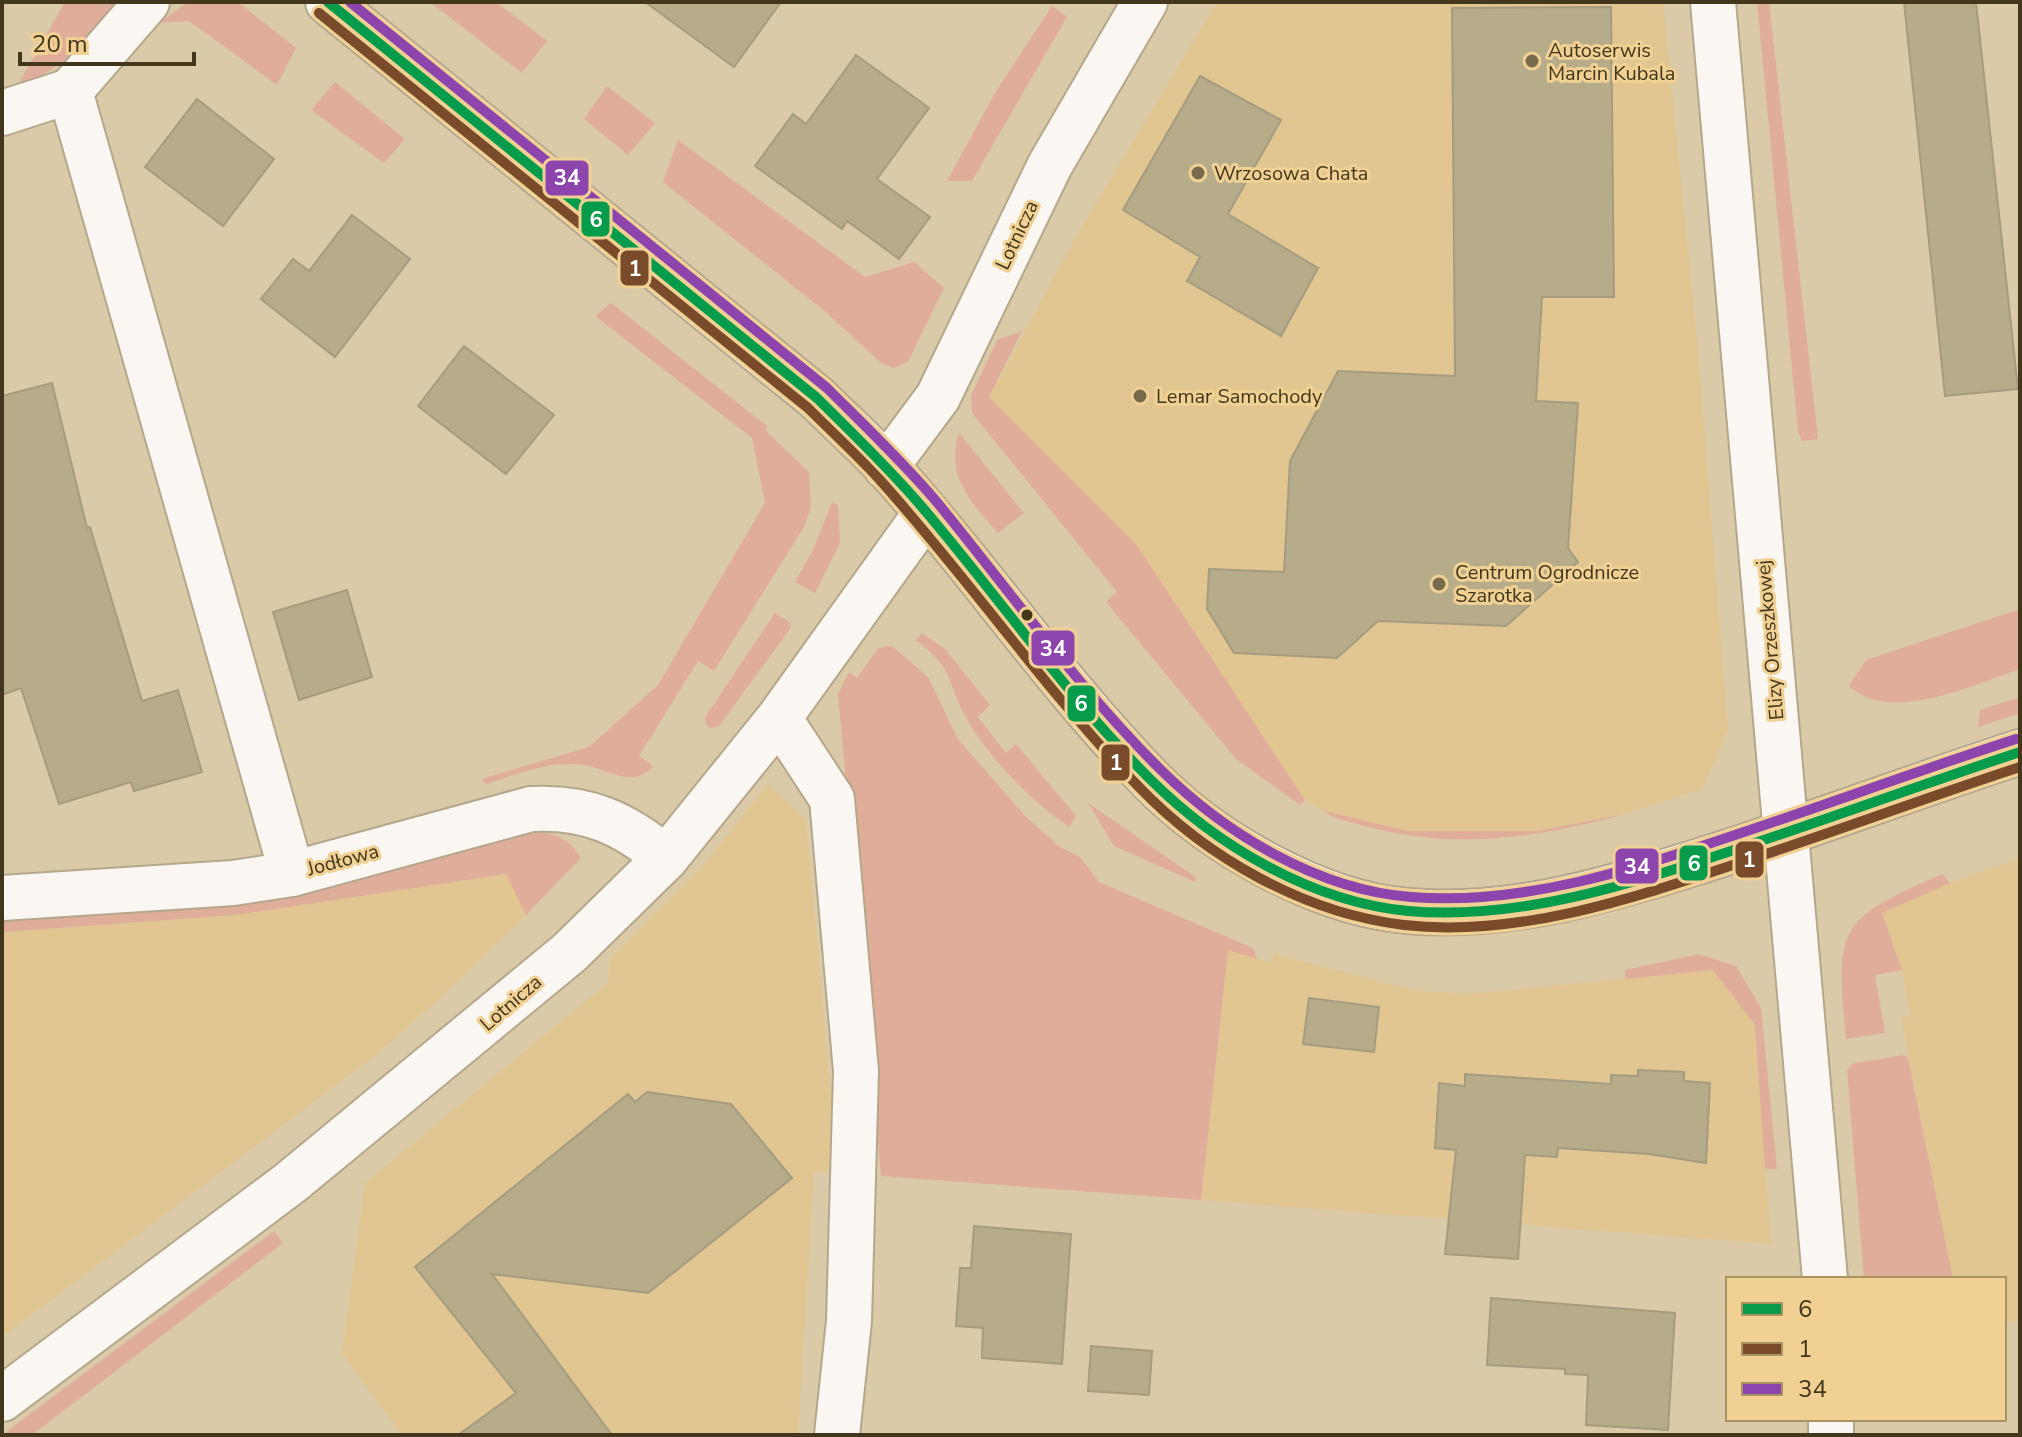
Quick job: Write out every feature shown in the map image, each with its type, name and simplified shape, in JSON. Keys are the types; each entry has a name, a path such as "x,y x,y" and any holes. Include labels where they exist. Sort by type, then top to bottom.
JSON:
{"street":[{"path":"2,113 70,91 147,2"},
{"path":"328,2 817,398 886,467 1081,703 1151,780 1211,833 1316,889 1406,911 1492,911 1584,896 1787,832 2020,752"},
{"name":"Lotnicza","path":"886,467 938,397 1050,165 1145,2"},
{"name":"Elizy Orzeszkowej","path":"1713,2 1825,1277"},
{"path":"70,91 292,874"},
{"name":"Lotnicza","path":"2,1399 290,1183 569,953 666,858 779,718 926,513"},
{"path":"779,718 832,799 855,1056 849,1321 837,1435"},
{"name":"Jodłowa","path":"2,898 233,883 292,874 531,809 561,807 612,820 637,834 666,858"}],"shaded area":[{"path":"65,2 121,2 73,55 12,95"},
{"path":"188,2 238,2 296,48 277,85 189,21 159,23"},
{"path":"430,2 496,2 547,41 522,73"},
{"path":"1217,2 1663,2 1698,350 1728,730 1702,789 1624,814 1538,831 1407,831 1324,811 1305,800 989,397 1078,233"},
{"path":"1757,2 1769,2 1818,439 1802,441 1798,432"},
{"path":"1052,6 1067,17 972,181 947,181 996,91"},
{"path":"335,82 405,139 384,163 311,110"},
{"path":"607,86 655,123 628,155 584,119"},
{"path":"678,140 865,277 914,262 944,288 908,362 894,368 881,363 827,313 663,182"},
{"path":"611,303 767,426 766,431 809,472 811,507 804,527 714,671 698,661 639,756 653,766 646,773 629,777 584,765 559,764 486,784 481,779 589,747 658,685 765,503 752,438 595,316"},
{"path":"1022,331 989,397 1136,544 1305,800 1300,805 1236,759 1106,602 1117,592 972,413 971,395 997,340"},
{"path":"959,433 1024,513 998,533 970,500 958,476 955,463"},
{"path":"832,502 838,505 840,543 815,593 795,582 813,550"},
{"path":"2020,609 2020,669 1956,691 1908,702 1885,702 1865,697 1849,685 1866,660"},
{"path":"775,613 791,623 790,629 719,726 711,728 706,725 705,717"},
{"path":"922,633 945,649 990,705 978,717 1006,753 1016,744 1076,816 1069,827 1024,789 982,743 962,710 942,665 916,640"},
{"path":"892,646 928,677 958,739 1026,817 1060,847 1080,857 1099,882 1253,948 1257,959 1228,950 1201,1200 881,1176 838,694 849,672 857,678 878,648"},
{"path":"2020,697 2020,713 1978,727 1980,710"},
{"path":"768,784 806,821 838,1172 814,1172 798,1435 402,1435 342,1353 365,1183 608,983 610,958 707,861"},
{"path":"1088,803 1197,878 1195,882 1114,846"},
{"path":"1324,811 1407,831 1538,831 1624,814 1524,835 1458,839 1391,832 1340,819"},
{"path":"524,831 557,836 570,844 581,858 526,915 506,874 236,915 2,932 2,921 269,900"},
{"path":"2020,858 2020,1321 2006,1322 2006,1277 1953,1277 1901,1017 1910,1016 1902,970 1882,913 1950,883"},
{"path":"507,874 526,915 440,998 377,1054 2,1337 2,932 236,915"},
{"path":"1942,874 1950,883 1882,913 1902,970 1875,975 1885,1033 1846,1039 1842,972 1844,949 1851,931 1863,916 1882,903"},
{"path":"1228,949 1271,963 1274,954 1413,990 1470,994 1713,970 1755,1025 1771,1244 1201,1200"},
{"path":"1699,954 1736,966 1761,1008 1777,1169 1765,1169 1755,1025 1713,970 1625,979 1625,970"},
{"path":"1902,1055 1908,1057 1953,1277 1864,1277 1847,1070 1852,1064"},
{"path":"274,1231 283,1243 32,1435 2,1435"}],"building":[{"path":"645,2 781,2 734,67"},
{"path":"1904,2 1976,2 2018,389 1945,396"},
{"path":"1611,7 1614,297 1542,297 1536,401 1578,403 1568,548 1578,562 1506,626 1378,621 1337,658 1234,653 1207,609 1209,569 1284,572 1290,461 1338,371 1455,376 1452,8"},
{"path":"856,55 929,108 877,179 930,217 899,259 847,221 842,229 755,166 793,114 806,124"},
{"name":"Wrzosowa Chata","path":"1200,76 1281,120 1228,214 1318,268 1281,336 1187,281 1200,257 1123,210"},
{"path":"197,99 274,159 223,226 145,167"},
{"path":"352,215 410,259 335,357 261,299 293,259 309,271"},
{"path":"464,346 554,415 506,474 418,406"},
{"path":"52,383 87,528 90,527 142,701 178,690 202,772 134,791 131,782 59,804 21,688 2,695 2,396"},
{"path":"347,590 372,677 299,700 273,612"},
{"path":"1309,998 1379,1007 1374,1052 1303,1044"},
{"path":"1638,1070 1684,1072 1684,1081 1710,1083 1706,1163 1649,1154 1558,1148 1557,1157 1525,1155 1518,1259 1445,1254 1456,1150 1435,1148 1439,1083 1465,1086 1465,1074 1611,1084 1611,1075 1638,1076"},
{"path":"647,1092 731,1104 792,1178 648,1293 492,1274 612,1435 458,1435 516,1393 415,1267 628,1094 635,1102"},
{"path":"974,1226 1071,1234 1062,1364 982,1358 983,1328 956,1326 960,1268 971,1268"},
{"path":"1491,1298 1675,1313 1668,1430 1586,1425 1588,1375 1565,1374 1565,1369 1487,1365"},
{"path":"1091,1346 1152,1351 1149,1395 1088,1391"}],"transit line":[{"name":"6","path":"328,2 817,398 909,493 1089,713 1149,778 1176,803 1236,848 1302,883 1337,896 1408,911 1450,913 1535,905 1659,874 2020,752"},
{"name":"34","path":"350,2 827,388 923,486 1073,673 1161,770 1214,816 1308,871 1376,892 1411,897 1495,896 1536,890 1659,860 2016,739"},
{"name":"1","path":"319,13 808,408 880,480 1071,712 1138,786 1165,812 1226,858 1294,895 1367,919 1404,925 1491,926 1534,920 1662,888 2020,767"}],"place":[{"name":"Autoserwis Marcin Kubala","path":"1532,61"},
{"name":"Wrzosowa Chata","path":"1198,173"},
{"name":"Lemar Samochody","path":"1140,396"},
{"name":"Centrum Ogrodnicze Szarotka","path":"1439,584"}]}
